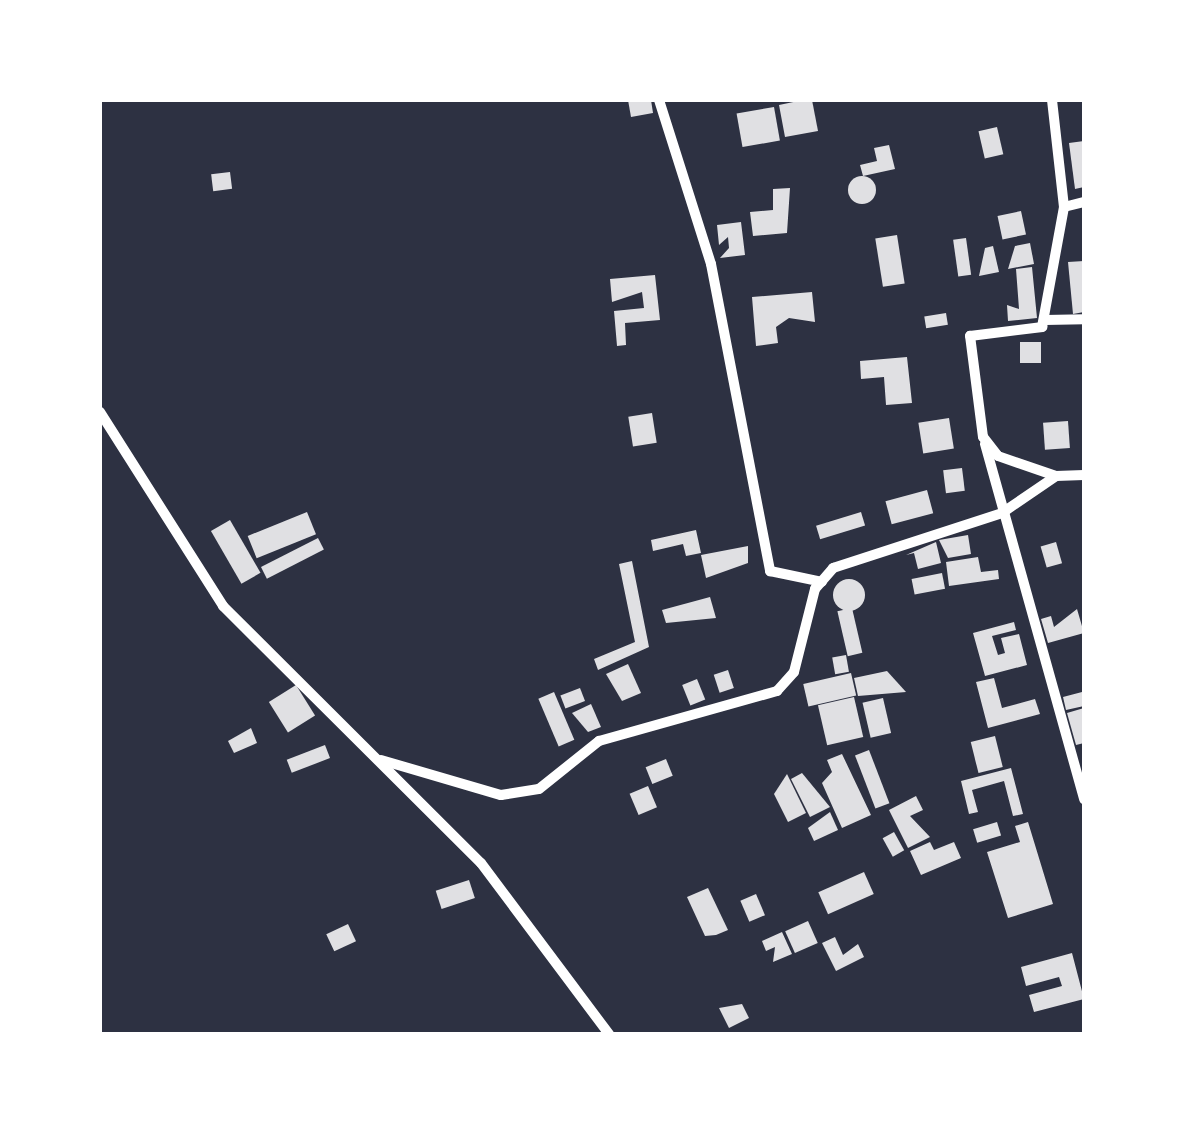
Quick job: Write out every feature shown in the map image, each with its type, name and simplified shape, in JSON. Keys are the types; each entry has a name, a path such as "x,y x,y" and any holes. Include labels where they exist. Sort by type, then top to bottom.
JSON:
{"street":[{"path":"659,100 711,264 770,570 822,582"},
{"path":"1045,320 1064,207 1052,100"},
{"path":"1064,207 1084,202"},
{"path":"1084,319 1045,320 970,336 983,437 1084,799"},
{"path":"100,412 223,606 481,863 609,1034"},
{"path":"983,437 998,456 1056,476 1084,475"},
{"path":"381,760 502,795 539,789 600,741 777,692 794,672 822,582 833,568 1002,513 1056,476"}],"building":[{"path":"628,100 651,100 653,113 631,117"},
{"path":"812,100 818,131 785,137 779,105"},
{"path":"774,107 780,140 742,147 737,114"},
{"path":"997,127 1003,154 985,159 978,131"},
{"path":"1084,141 1084,187 1075,189 1069,143"},
{"path":"889,145 895,169 863,176 860,165 877,161 874,148"},
{"path":"230,172 232,189 213,191 211,174"},
{"path":"862,176 872,180 876,190 872,200 862,204 852,200 848,190 852,180"},
{"path":"790,188 787,233 753,236 750,212 773,210 773,189"},
{"path":"1021,211 1026,234 1003,239 998,216"},
{"path":"741,222 745,255 720,258 729,248 728,237 719,245 717,225"},
{"path":"897,235 905,283 883,287 875,238"},
{"path":"966,238 971,275 958,276 953,240"},
{"path":"1030,243 1034,264 1008,269 1015,246"},
{"path":"993,246 999,272 979,276 985,248"},
{"path":"1084,261 1084,312 1073,314 1068,262"},
{"path":"1032,267 1037,318 1008,321 1007,305 1019,309 1016,269"},
{"path":"655,275 660,320 625,323 626,345 617,346 614,311 644,308 642,292 612,302 610,279"},
{"path":"812,292 815,322 789,318 776,327 778,343 756,346 752,297"},
{"path":"946,313 948,325 926,328 924,316"},
{"path":"1020,342 1041,342 1041,363 1020,363"},
{"path":"907,357 912,403 886,405 884,377 861,379 860,361"},
{"path":"652,413 657,443 633,446 628,417"},
{"path":"949,418 954,449 923,453 918,423"},
{"path":"1068,421 1070,448 1045,450 1043,423"},
{"path":"962,468 965,491 946,493 943,470"},
{"path":"927,490 933,513 892,524 885,501"},
{"path":"307,512 316,534 257,558 248,536"},
{"path":"861,512 865,525 820,539 816,526"},
{"path":"230,520 260,573 241,584 211,531"},
{"path":"696,530 701,553 686,556 683,544 653,551 651,540"},
{"path":"968,535 971,554 948,558 939,540"},
{"path":"318,538 324,550 267,579 261,567"},
{"path":"936,542 941,563 918,569 914,553 906,555"},
{"path":"1056,542 1062,563 1047,568 1041,546"},
{"path":"748,546 748,563 706,578 701,555"},
{"path":"978,557 981,572 998,570 999,579 949,586 946,562"},
{"path":"632,561 649,647 598,670 594,659 635,642 619,564"},
{"path":"942,573 945,589 915,595 912,579"},
{"path":"849,579 860,584 865,595 860,606 849,611 838,606 833,595 838,584"},
{"path":"710,597 716,618 666,623 662,610"},
{"path":"852,608 862,653 848,656 837,611"},
{"path":"1077,609 1084,633 1048,643 1041,619 1051,616 1054,627"},
{"path":"1014,622 1016,630 992,636 998,655 1005,653 1001,638 1019,634 1027,665 985,676 973,633"},
{"path":"846,655 849,672 835,674 832,657"},
{"path":"628,664 641,693 622,701 606,674"},
{"path":"728,670 734,688 720,693 714,675"},
{"path":"887,671 906,692 858,696 854,678"},
{"path":"851,673 856,695 808,706 803,684"},
{"path":"994,678 1002,708 1035,699 1040,714 988,728 976,682"},
{"path":"697,679 705,699 690,705 682,685"},
{"path":"1084,682 1084,706 1066,710 1063,697 1082,692"},
{"path":"296,685 315,716 288,732 269,702"},
{"path":"580,688 585,701 565,709 560,696"},
{"path":"554,692 574,740 559,747 538,699"},
{"path":"854,697 863,737 827,745 818,705"},
{"path":"883,698 891,733 871,738 863,703"},
{"path":"591,704 601,727 588,732 572,713"},
{"path":"1084,708 1084,743 1076,745 1067,713"},
{"path":"251,728 257,743 234,753 228,741"},
{"path":"995,736 1003,767 978,773 971,742"},
{"path":"325,745 330,758 292,773 287,760"},
{"path":"869,750 889,803 875,809 855,755"},
{"path":"842,754 871,815 842,828 822,783 832,772 827,760"},
{"path":"666,759 673,776 652,784 646,767"},
{"path":"1011,768 1023,814 1013,816 1004,781 972,790 978,812 969,814 961,781"},
{"path":"802,773 830,807 810,817 791,779"},
{"path":"787,774 806,813 788,822 774,794"},
{"path":"648,786 657,807 639,815 630,794"},
{"path":"916,796 923,810 910,816 930,837 908,848 889,810"},
{"path":"830,812 838,830 814,841 808,828"},
{"path":"997,822 1001,835 977,843 973,829"},
{"path":"1028,822 1053,904 1008,918 987,852 1020,842 1015,826"},
{"path":"894,832 904,850 893,857 883,838"},
{"path":"930,842 934,850 954,842 961,858 921,875 910,851"},
{"path":"864,872 874,894 828,914 818,892"},
{"path":"469,880 475,898 442,909 436,891"},
{"path":"708,888 728,930 705,936 687,897"},
{"path":"756,894 765,915 749,922 740,901"},
{"path":"808,921 818,943 795,953 785,931"},
{"path":"348,924 356,941 334,951 326,934"},
{"path":"782,932 792,954 773,962 775,947 766,951 762,941"},
{"path":"835,937 843,955 858,944 864,957 836,971 822,943"},
{"path":"1072,953 1084,999 1034,1012 1029,995 1062,986 1059,977 1026,986 1021,967"},
{"path":"742,1004 749,1018 729,1028 719,1008"}]}
